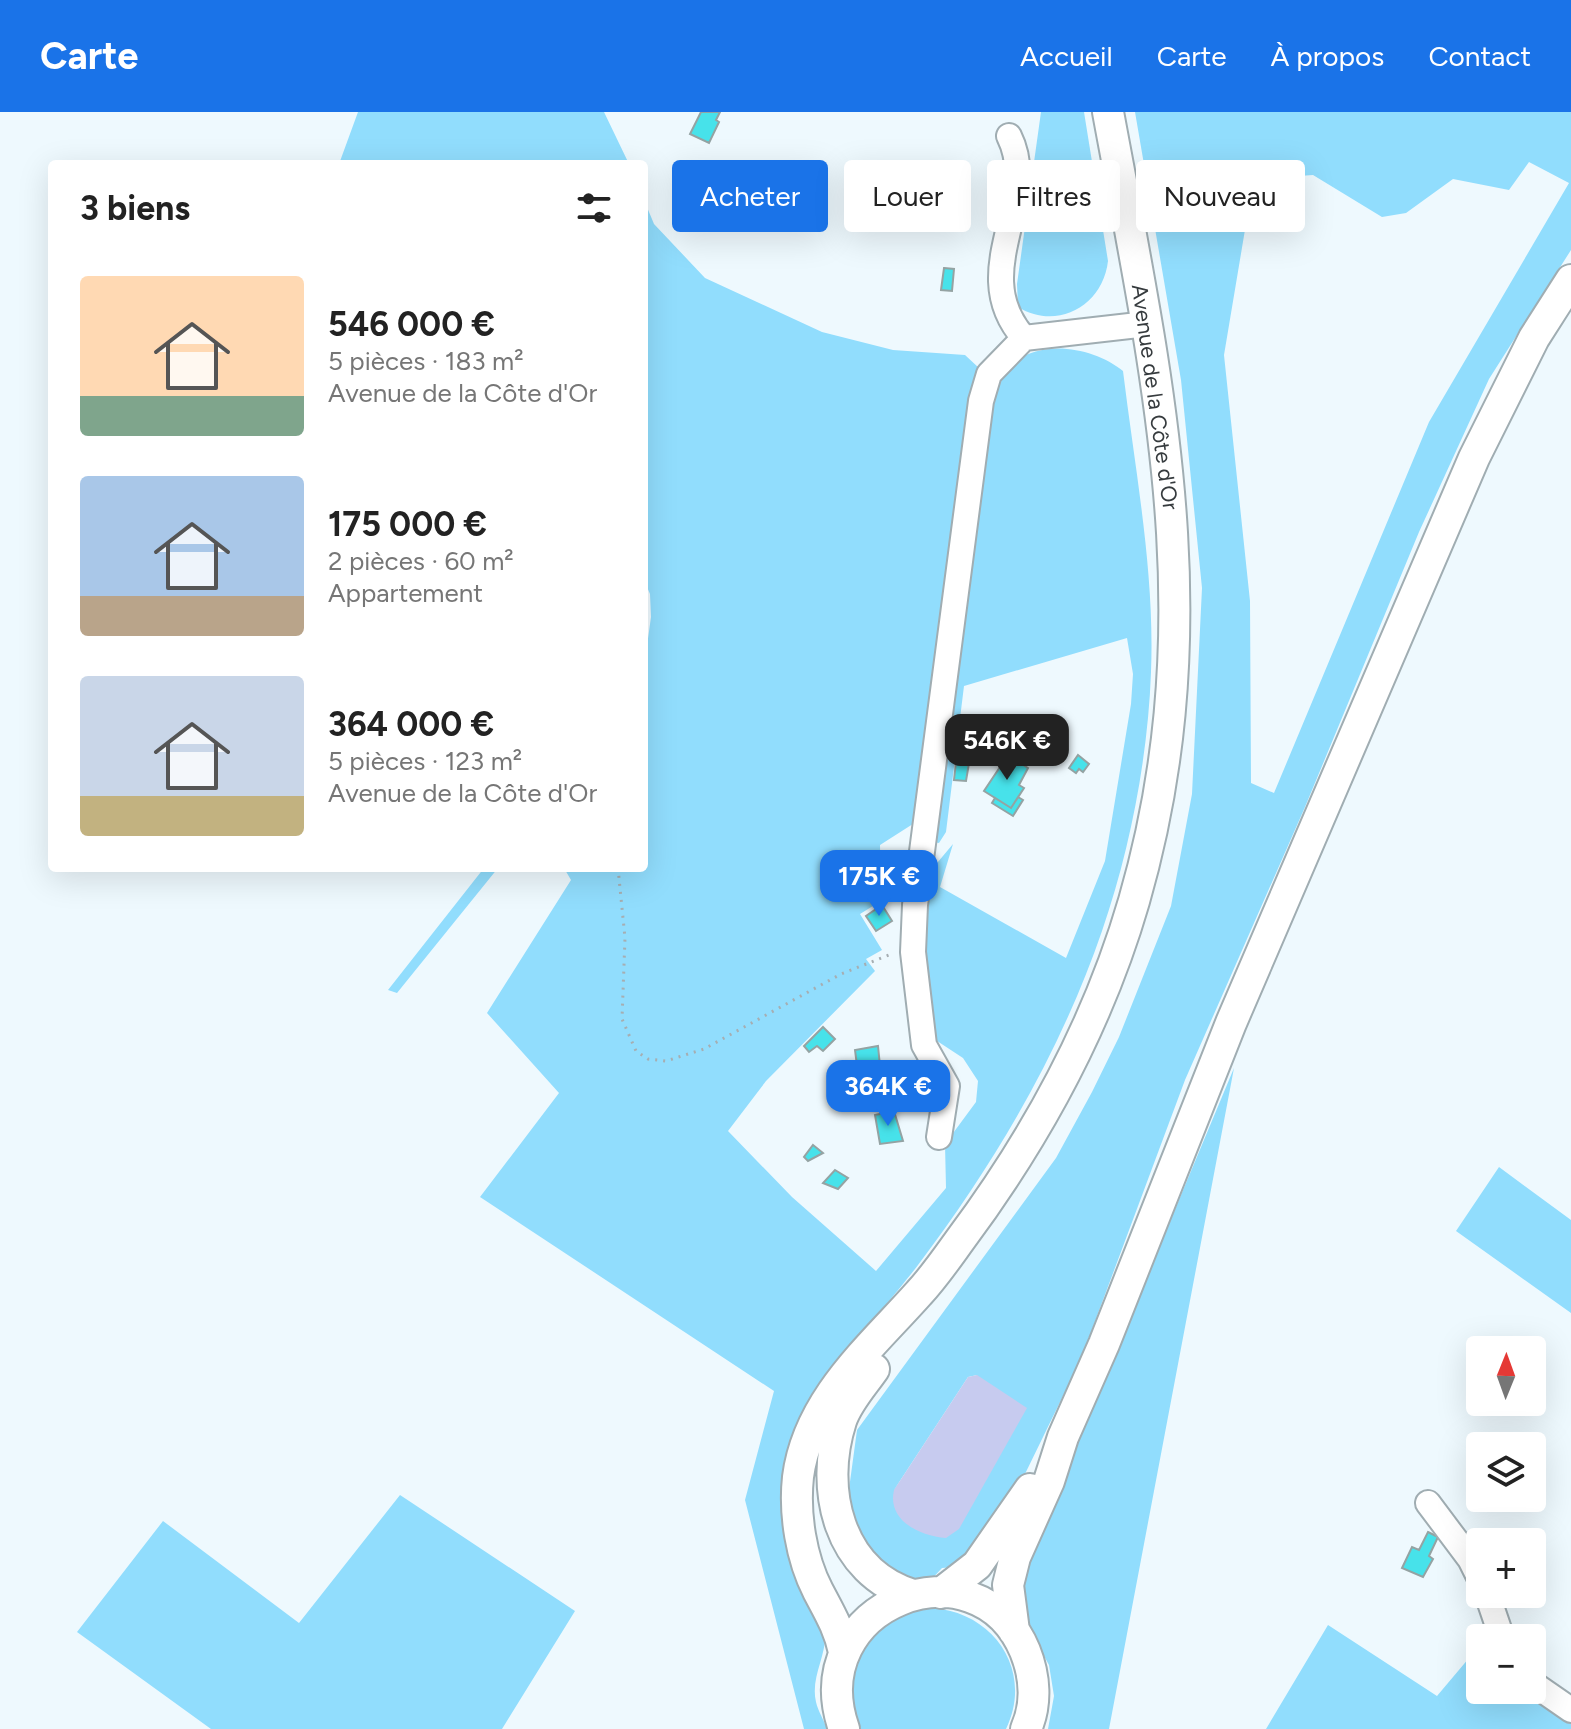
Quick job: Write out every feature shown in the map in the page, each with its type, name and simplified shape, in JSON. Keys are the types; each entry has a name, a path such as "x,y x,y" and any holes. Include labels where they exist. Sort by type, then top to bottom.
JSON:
{"main road":[{"name":"Avenue de la Côte d'Or","path":"844,1652 832,1612 818,1590 806,1559 799,1522 799,1476 811,1429 831,1394 897,1314 918,1294 999,1185 1060,1084 1110,971 1152,836 1173,704 1176,595 1167,452 1108,112"},
{"path":"1026,1729 1032,1708 1032,1676 1014,1631 1009,1602 1010,1571 1049,1481 1063,1437 1104,1344 1231,1023 1460,488 1534,338 1571,280"},
{"name":"Avenue de la Côte d'Or","path":"918,1294 907,1322 842,1418 832,1470 836,1517 854,1553 882,1581 927,1594 982,1604 1014,1631"},
{"path":"844,1729 836,1693 844,1652 867,1619 888,1604 927,1594 977,1565 1020,1506 1063,1437"}],"street":[{"path":"1009,136 1017,152 1017,173 999,292 1009,320 1024,338"},
{"path":"939,1137 947,1086 924,1045 913,952 921,840 981,401 989,374 1024,338 1147,324"},
{"path":"1428,1503 1466,1554"},
{"path":"1546,1693 1571,1710"}],"path":[{"path":"618,872 625,938 622,1019 636,1051 648,1059 666,1061 683,1058 872,960 894,953 913,952"}],"shaded area":[{"path":"358,112 604,112 627,160 340,160"},
{"path":"1041,112 1084,112 1092,160 1034,160"},
{"path":"1135,112 1571,112 1571,250 1489,379 1419,532 1305,807 1185,1080 1081,1359 1024,1476 983,1535 955,1567 942,1568 928,1583 896,1572 865,1549 855,1524 849,1489 857,1430 1056,1158 1119,1037 1171,906 1192,794 1202,588 1181,380 1156,232 1245,232 1224,355 1250,601 1251,783 1274,793 1429,422 1569,183 1529,162 1509,190 1453,179 1406,213 1382,217 1313,175 1305,176 1305,160 1143,160","holes":["977,1375 894,1490 968,1377"]},
{"path":"648,210 654,224 705,278 822,332 893,350 965,355 979,368 916,822 880,845 881,901 860,914 882,950 866,959 875,971 766,1081 728,1131 792,1197 876,1271 946,1188 945,1144 976,1102 978,1081 963,1058 931,1037 922,881 953,844 940,887 1066,958 1105,861 1131,704 1133,674 1127,638 964,686 946,832 939,843 933,842 989,409 1003,374 1021,358 1035,352 1050,349 1082,351 1123,371 1150,597 1149,704 1136,803 1102,931 1066,1020 1023,1106 973,1187 918,1265 828,1377 790,1444 786,1490 790,1514 825,1630 815,1693 827,1729 804,1729 745,1500 774,1391 480,1197 559,1093 487,1013 571,880 566,872 648,872"},
{"path":"1024,232 1103,232 1108,261 1104,277 1088,302 1076,310 1062,315 1033,314 1018,307 1017,284"},
{"path":"481,872 495,872 397,993 388,990"},
{"path":"1234,1068 1109,1729 1048,1729 1054,1696 1049,1665 1027,1625 1023,1597 1025,1569"},
{"path":"1499,1167 1571,1220 1571,1313 1456,1231"},
{"path":"977,1375 1027,1408 959,1529 946,1538 936,1537 916,1530 900,1518 893,1501 894,1490 968,1377"},
{"path":"400,1495 575,1611 502,1729 211,1729 77,1632 163,1521 299,1623"},
{"path":"932,1608 974,1620 1003,1648 1015,1686 1006,1729 861,1729 853,1708 852,1688 864,1650 877,1634 893,1622"},
{"path":"1328,1625 1437,1696 1466,1662 1466,1704 1546,1704 1546,1698 1571,1713 1571,1729 1266,1729"}],"building":[{"path":"701,112 720,112 716,120 719,122 709,143 690,134"},
{"path":"944,268 954,269 952,291 941,290"},
{"path":"960,727 981,730 977,764 969,763 966,781 954,780"},
{"path":"1008,755 1028,768 1019,785 1024,788 1011,808 984,791"},
{"path":"1078,755 1089,764 1083,772 1079,769 1076,773 1069,768"},
{"path":"1018,797 1023,800 1013,816 992,803 995,798 1011,808"},
{"path":"882,905 892,921 876,931 866,916"},
{"path":"823,1027 835,1039 823,1051 817,1046 809,1052 804,1046"},
{"path":"878,1046 882,1086 860,1089 855,1050"},
{"path":"894,1111 903,1141 880,1144 875,1115"},
{"path":"813,1145 823,1153 808,1161 804,1157"},
{"path":"835,1170 848,1178 838,1189 823,1183"},
{"path":"1428,1532 1438,1537 1429,1556 1433,1559 1423,1577 1402,1568 1412,1547 1419,1550"}]}
